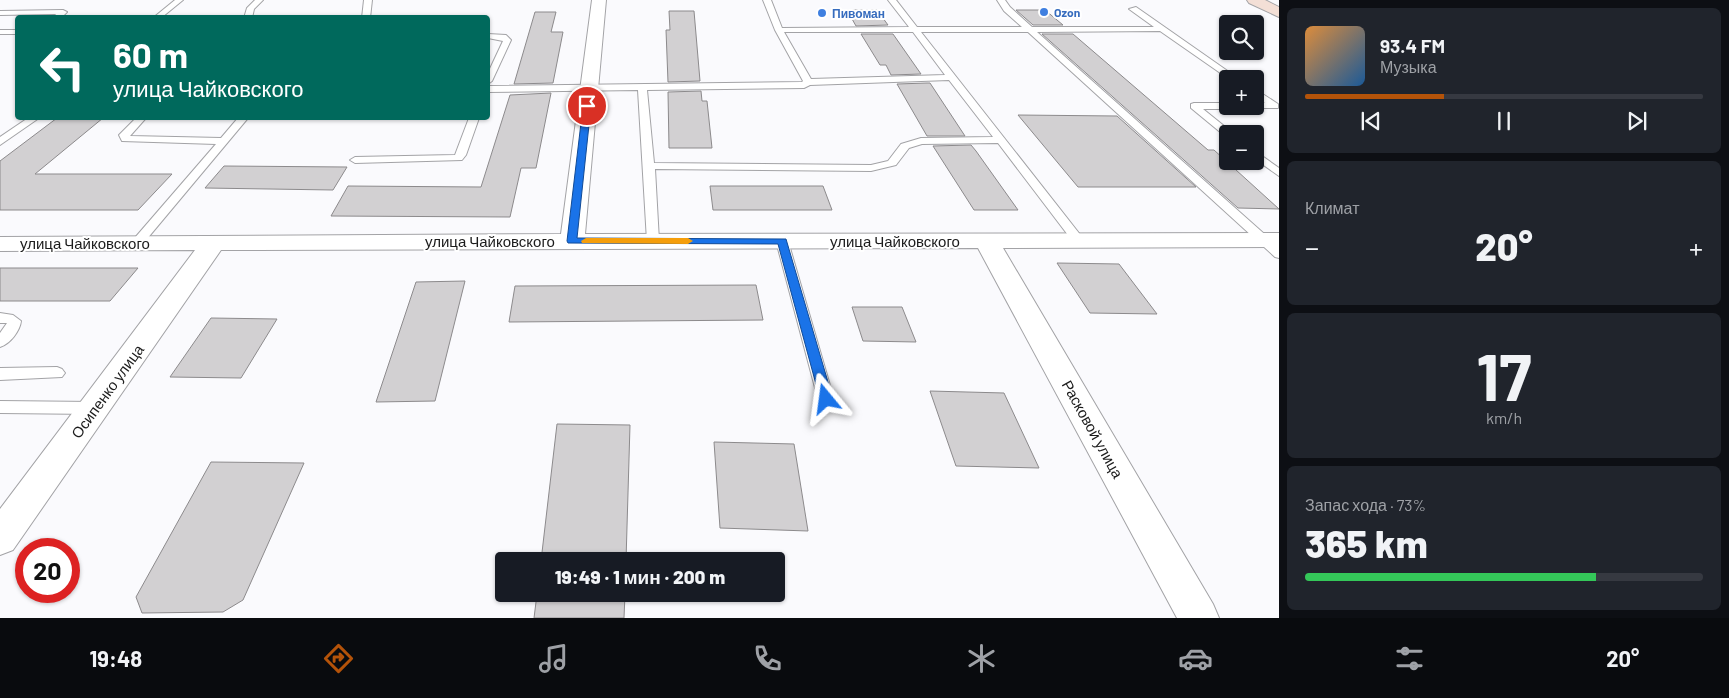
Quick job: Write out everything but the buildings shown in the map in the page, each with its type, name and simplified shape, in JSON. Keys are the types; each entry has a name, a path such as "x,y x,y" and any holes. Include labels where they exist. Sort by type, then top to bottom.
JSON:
{"main road":[{"path":"1254,0 1279,12"}],"street":[{"path":"572,241 599,0"},
{"name":"Расковой улица","path":"986,240 1200,618"},
{"name":"улица Чайковского","path":"0,244 1078,240 1274,245"},
{"name":"Осипенко улица","path":"0,538 213,244"}],"lane":[{"path":"160,15 180,0"},
{"path":"249,15 251,8 259,0"},
{"path":"366,15 368,0"},
{"path":"767,0 779,30 808,82"},
{"path":"892,0 1078,240"},
{"path":"1001,0 1030,29 1274,245"},
{"path":"1133,9 1222,70"},
{"path":"0,12 63,12 60,15"},
{"path":"779,30 1163,29"},
{"path":"0,32 15,32"},
{"path":"490,36 503,37 507,40 490,77"},
{"path":"490,89 804,85 808,82 951,77"},
{"path":"642,87 650,166 653,241"},
{"path":"1264,98 1275,106 1264,106"},
{"path":"1219,106 1194,106 1219,126"},
{"path":"0,142 31,120"},
{"path":"139,120 125,132 124,137 126,139 222,141"},
{"path":"137,243 241,120"},
{"path":"355,160 458,158 473,120"},
{"path":"650,166 872,168 892,163 905,146 921,141 1000,140"},
{"path":"1264,161 1279,173"},
{"path":"782,241 826,399"},
{"path":"0,318 8,318 14,322 12,328 0,342"},
{"path":"0,374 57,373"},
{"path":"0,407 95,408"}],"slow traffic":[{"path":"586,241 688,241"}],"place":[{"name":"Ozon","path":"1044,12"},
{"name":"Пивоман","path":"822,13"}],"route":[{"path":"587,106 572,241 782,241 826,399"}]}
